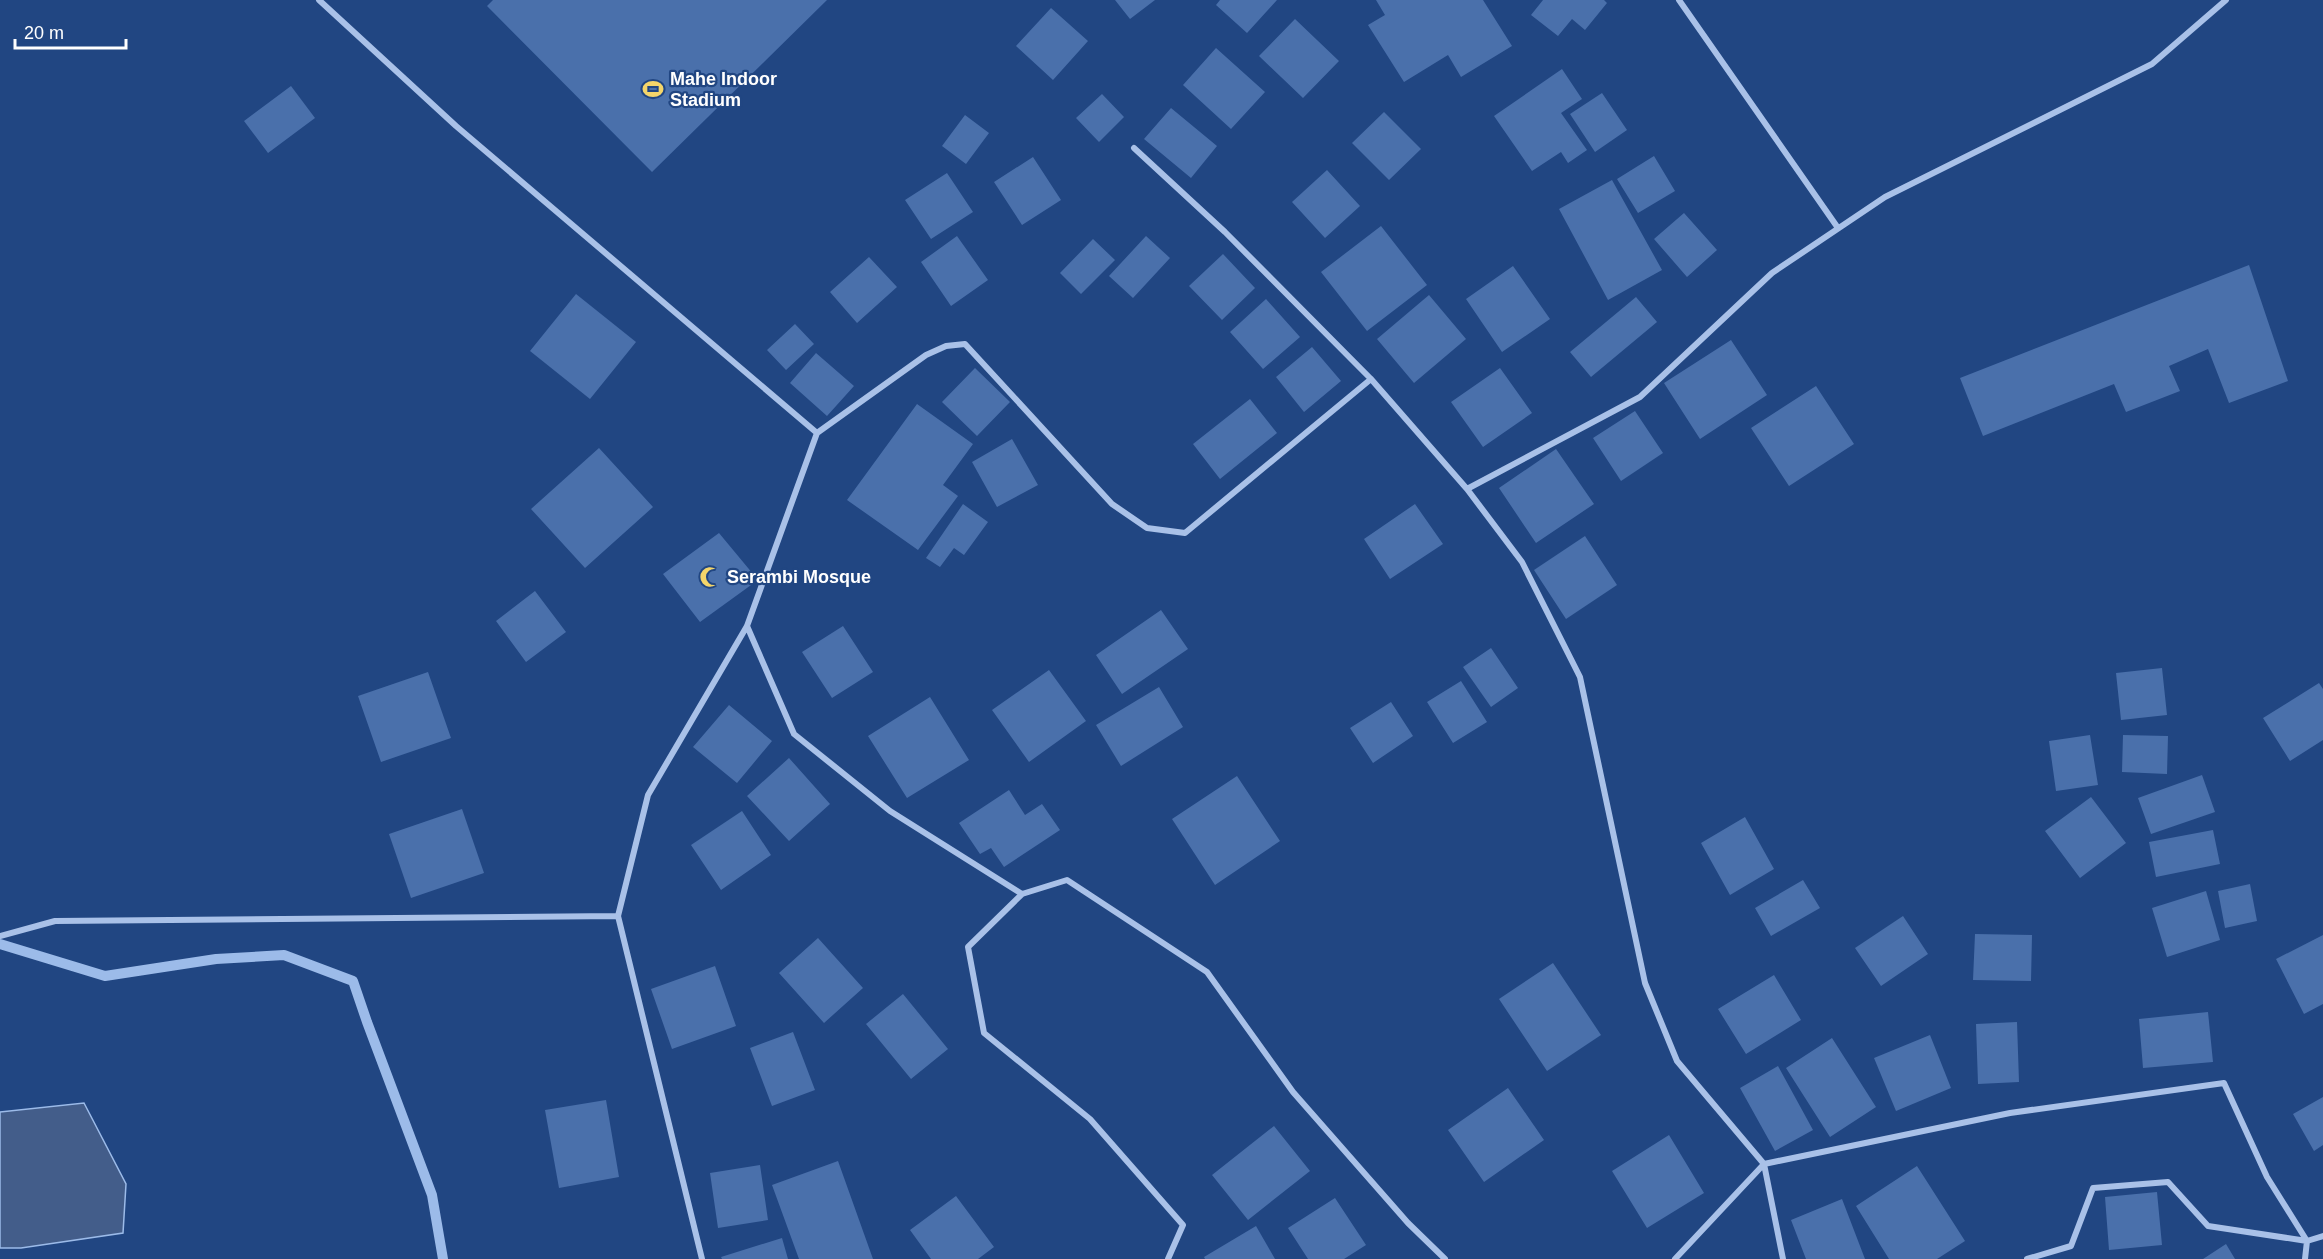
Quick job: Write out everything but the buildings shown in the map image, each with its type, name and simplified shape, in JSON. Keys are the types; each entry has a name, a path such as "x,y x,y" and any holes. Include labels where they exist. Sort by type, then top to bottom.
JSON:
{"street":[{"path":"319,0 456,126 817,433"},
{"path":"1679,0 1838,228"},
{"path":"1467,489 1640,397 1772,273 1885,197 2152,64 2226,0"},
{"path":"1134,148 1225,232 1371,379 1467,489 1522,562 1580,677 1645,982 1677,1061 1764,1164 1783,1259"},
{"path":"702,1259 618,916 648,795 747,626 817,433 926,355 946,346 965,344 1112,504 1147,528 1185,533 1371,379"},
{"path":"747,626 794,734 890,810 1022,894"},
{"path":"1168,1259 1183,1225 1090,1119 984,1033 968,947 1022,894 1067,880 1207,972 1293,1092 1408,1223 1445,1259"},
{"path":"0,936 56,921 618,916"},
{"path":"1675,1259 1764,1164 2010,1113 2224,1083 2267,1177 2307,1241 2305,1259"},
{"path":"2027,1259 2071,1246 2093,1188 2168,1182 2208,1226 2307,1241 2323,1236"}],"water":[{"path":"84,1103 126,1184 123,1233 21,1248 0,1248 0,1112"}],"waterway":[{"path":"0,944 105,976 216,959 284,955 353,981 432,1195 443,1259"}],"place":[{"name":"Mahe Indoor Stadium","path":"653,89"},
{"name":"Serambi Mosque","path":"710,577"}]}
